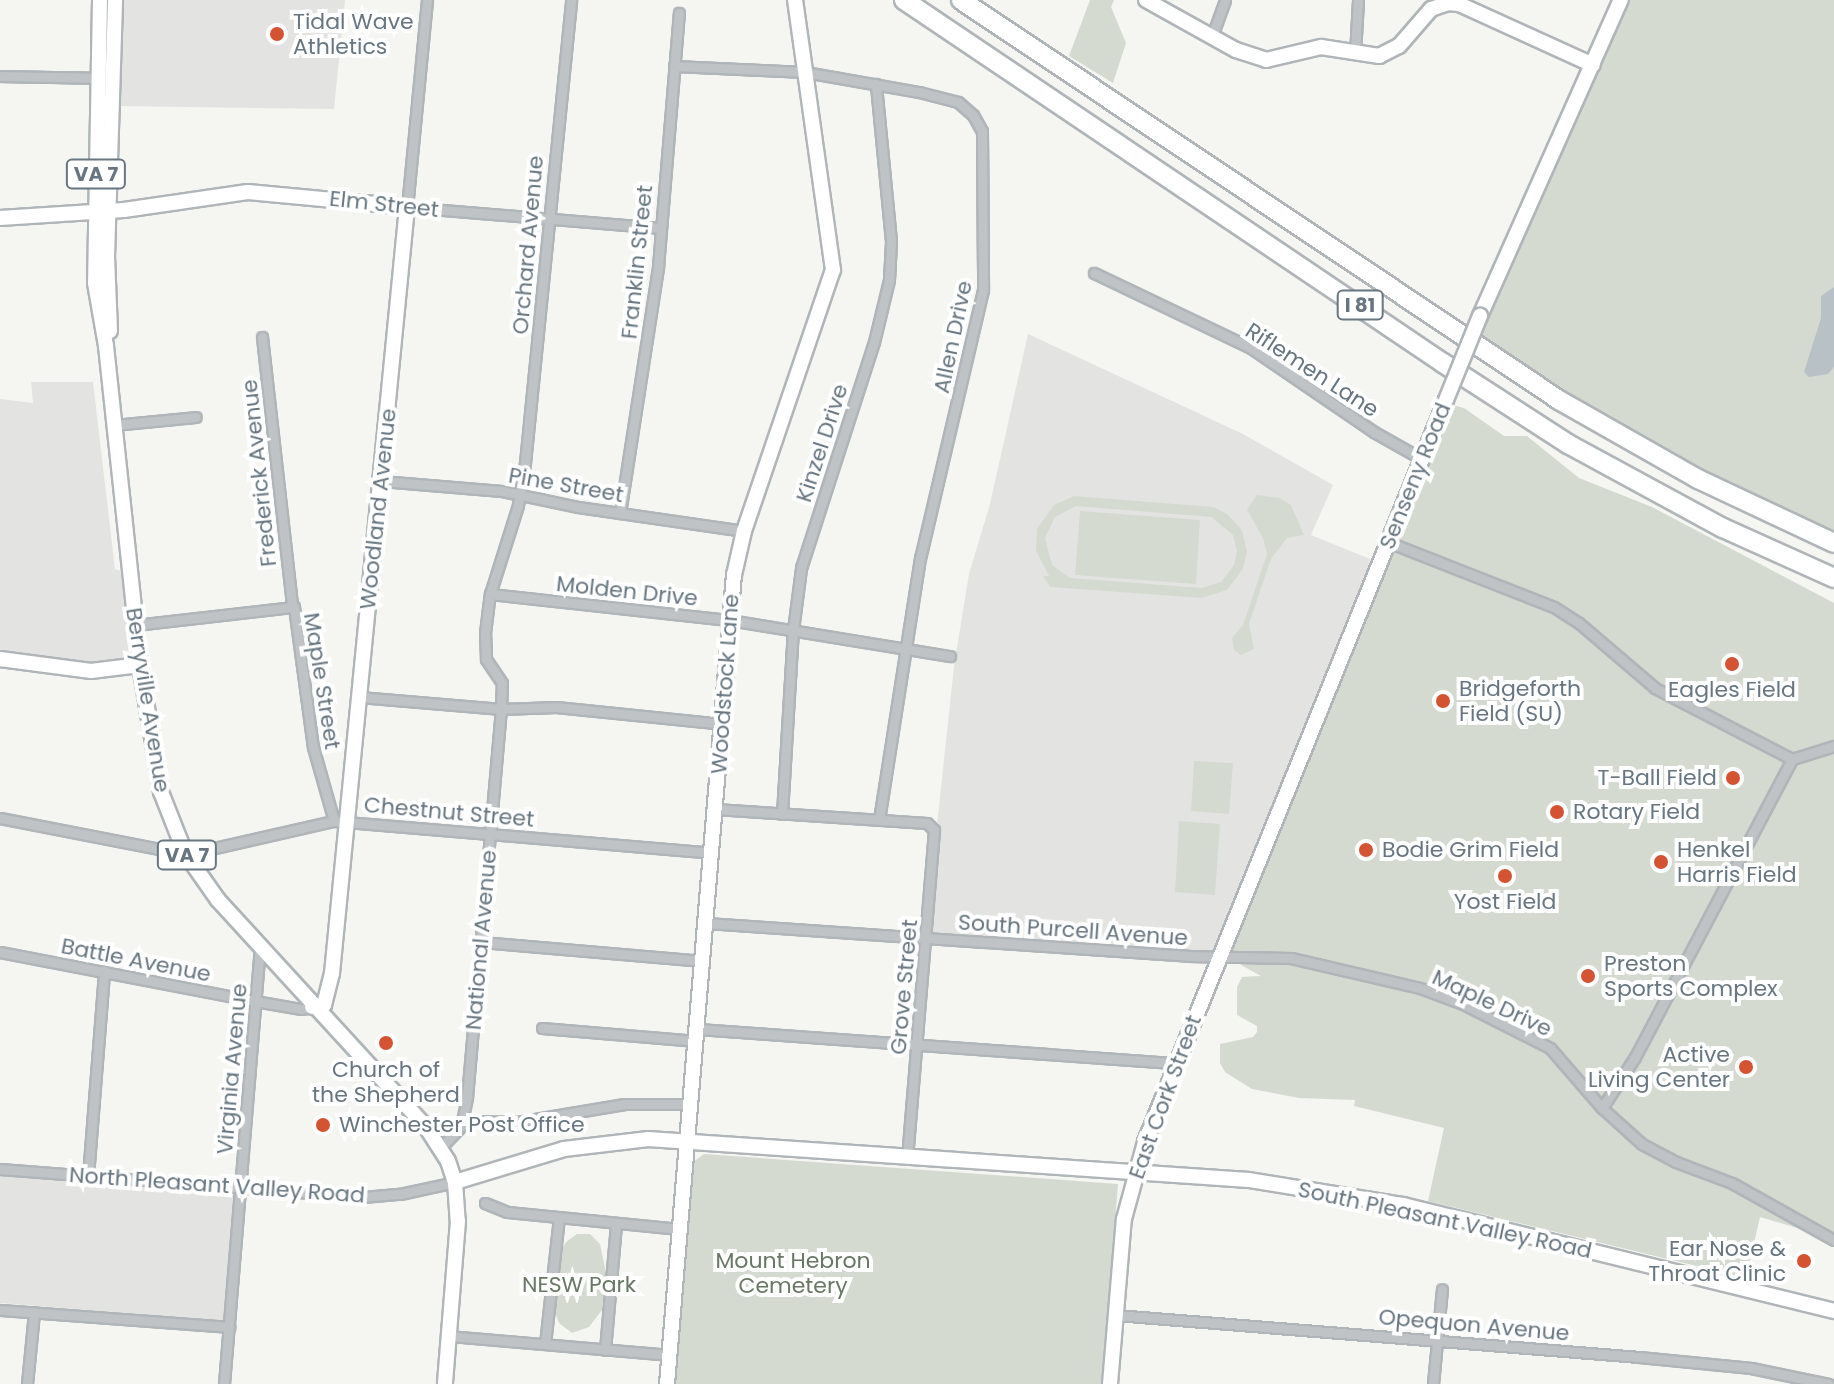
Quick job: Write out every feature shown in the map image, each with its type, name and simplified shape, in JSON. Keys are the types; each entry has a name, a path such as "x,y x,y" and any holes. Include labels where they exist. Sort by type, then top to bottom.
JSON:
{"highway":[{"name":"I 81","path":"904,0 1568,444 1710,522 1834,578"},
{"name":"I 81","path":"961,0 1559,400 1698,479 1834,543"}],"main road":[{"name":"Berryville Avenue","path":"100,0 106,78"},
{"name":"Berryville Avenue","path":"115,0 106,78 102,210 110,339 106,346 135,625 161,792 185,853 218,900 441,1147"},
{"name":"Woodstock Lane","path":"667,1384 734,575 744,531 832,278 833,263 795,0"},
{"path":"1146,0 1248,55 1266,60 1321,47 1372,57 1393,50 1438,2 1456,2 1593,65"},
{"name":"Senseny Road","path":"1219,957 1480,316 1621,0"},
{"name":"Elm Street","path":"0,218 102,210 248,192 407,207"},
{"name":"Woodland Avenue","path":"312,1007 324,1005 328,998 340,822 359,697 407,207"},
{"path":"0,659 91,671 140,665"},
{"name":"East Cork Street","path":"1110,1384 1124,1219 1137,1172 1176,1063 1219,957"},
{"name":"North Pleasant Valley Road","path":"455,1182 580,1146 634,1140 907,1156"},
{"name":"VA 7","path":"441,1147 455,1182 458,1221 445,1384"},
{"name":"South Pleasant Valley Road","path":"907,1156 1260,1182 1389,1202 1834,1311"}],"street":[{"name":"Woodland Avenue","path":"407,207 427,0"},
{"name":"Orchard Avenue","path":"520,494 571,0"},
{"path":"1212,36 1225,0"},
{"path":"1355,54 1358,0"},
{"name":"Franklin Street","path":"620,513 658,267 679,13"},
{"name":"Allen Drive","path":"674,66 805,72 958,102 973,115 984,142 982,302 920,558 879,819"},
{"path":"0,76 106,78"},
{"name":"Kinzel Drive","path":"782,814 793,630 805,554 874,342 889,280 891,241 876,84"},
{"name":"Elm Street","path":"407,207 661,228"},
{"name":"Riflemen Lane","path":"1094,273 1251,348 1374,432 1422,459"},
{"name":"Frederick Avenue","path":"262,337 292,606"},
{"path":"113,425 196,417"},
{"name":"Pine Street","path":"381,481 520,494 620,513 744,531"},
{"name":"National Avenue","path":"463,1121 501,709 502,683 484,652 490,594 520,494"},
{"path":"1388,542 1554,607 1579,623 1655,688 1792,759 1834,746"},
{"name":"Molden Drive","path":"490,594 729,620 950,656"},
{"name":"Maple Street","path":"135,625 292,606 296,609 313,747 340,822"},
{"name":"Maple Street","path":"359,697 501,709 556,707 722,724"},
{"path":"1602,1108 1630,1067 1792,759"},
{"path":"715,809 879,819"},
{"path":"0,818 185,853"},
{"name":"Grove Street","path":"879,819 930,824 935,836 907,1156"},
{"name":"Chestnut Street","path":"185,853 340,822 712,853"},
{"name":"South Purcell Avenue","path":"706,923 1219,957"},
{"path":"481,942 703,961"},
{"name":"Virginia Avenue","path":"224,1384 260,947"},
{"name":"Battle Avenue","path":"0,952 255,1001 301,1009 312,1007"},
{"name":"Maple Drive","path":"1219,957 1303,959 1449,998 1550,1048 1631,1137 1663,1156 1732,1183 1834,1240"},
{"path":"88,1176 104,971"},
{"path":"542,1028 917,1043 1176,1063"},
{"path":"441,1147 451,1139 463,1121 517,1122 624,1104 691,1104"},
{"name":"North Pleasant Valley Road","path":"0,1169 363,1197 400,1194 455,1182"},
{"path":"485,1203 501,1212 680,1229"},
{"path":"545,1344 559,1218"},
{"path":"605,1350 616,1224"},
{"path":"1433,1384 1442,1289"},
{"path":"0,1310 229,1327"},
{"path":"27,1384 34,1312"},
{"name":"Opequon Avenue","path":"1116,1315 1751,1368 1828,1384"},
{"path":"449,1336 669,1355"}],"shaded area":[{"path":"120,0 345,0 334,109 117,106"},
{"path":"1834,287 1834,367 1828,374 1809,377 1804,372 1821,318 1821,296"},
{"path":"1028,334 1243,434 1333,485 1311,535 1375,561 1213,957 925,938 954,666 969,574 990,504"},
{"path":"31,382 93,382 115,569 121,571 130,656 127,658 95,664 0,652 0,399 33,403"},
{"path":"0,1176 234,1195 225,1321 0,1303"}],"green space":[{"path":"1090,0 1114,0 1111,7 1126,43 1113,83 1069,56"},
{"path":"1621,0 1834,0 1834,537 1752,492 1630,442 1471,341"},
{"path":"1453,405 1464,408 1504,436 1527,436 1579,478 1652,507 1834,603 1834,1239 1760,1217 1746,1278 1428,1201 1444,1128 1354,1106 1355,1100 1299,1098 1252,1089 1225,1072 1220,1063 1220,1044 1253,1037 1257,1032 1257,1026 1237,1015 1237,987 1242,977 1261,976 1241,965 1231,948"},
{"path":"1257,495 1280,498 1291,505 1304,535 1287,538 1271,559 1249,624 1254,649 1241,655 1234,650 1232,638 1243,625 1267,554 1263,538 1247,510"},
{"path":"1074,496 1214,507 1227,514 1242,530 1247,551 1243,569 1227,590 1202,598 1050,587 1043,576 1049,576 1036,551 1037,529 1054,505","holes":["1076,506 1211,517 1233,535 1237,551 1234,565 1221,582 1202,588 1070,578 1052,565 1045,538 1055,517"]},
{"path":"1080,511 1200,520 1196,584 1075,575"},
{"path":"1194,761 1233,763 1229,814 1191,811"},
{"path":"1179,821 1220,824 1215,895 1175,892"},
{"name":"Mount Hebron Cemetery","path":"704,1154 1118,1184 1101,1384 671,1384 689,1178 693,1162"},
{"name":"NESW Park","path":"577,1234 590,1234 600,1244 606,1273 602,1310 589,1327 572,1333 559,1323 552,1304 558,1254 567,1241"}],"place":[{"name":"Tidal Wave Athletics","path":"277,34"},
{"name":"Eagles Field","path":"1732,664"},
{"name":"Bridgeforth Field (SU)","path":"1443,701"},
{"name":"T-Ball Field","path":"1733,778"},
{"name":"Rotary Field","path":"1557,812"},
{"name":"Bodie Grim Field","path":"1366,850"},
{"name":"Henkel Harris Field","path":"1661,862"},
{"name":"Yost Field","path":"1505,876"},
{"name":"Preston Sports Complex","path":"1588,976"},
{"name":"Church of the Shepherd","path":"386,1043"},
{"name":"Active Living Center","path":"1746,1067"},
{"name":"Winchester Post Office","path":"323,1125"},
{"name":"Ear Nose & Throat Clinic","path":"1804,1261"}]}
